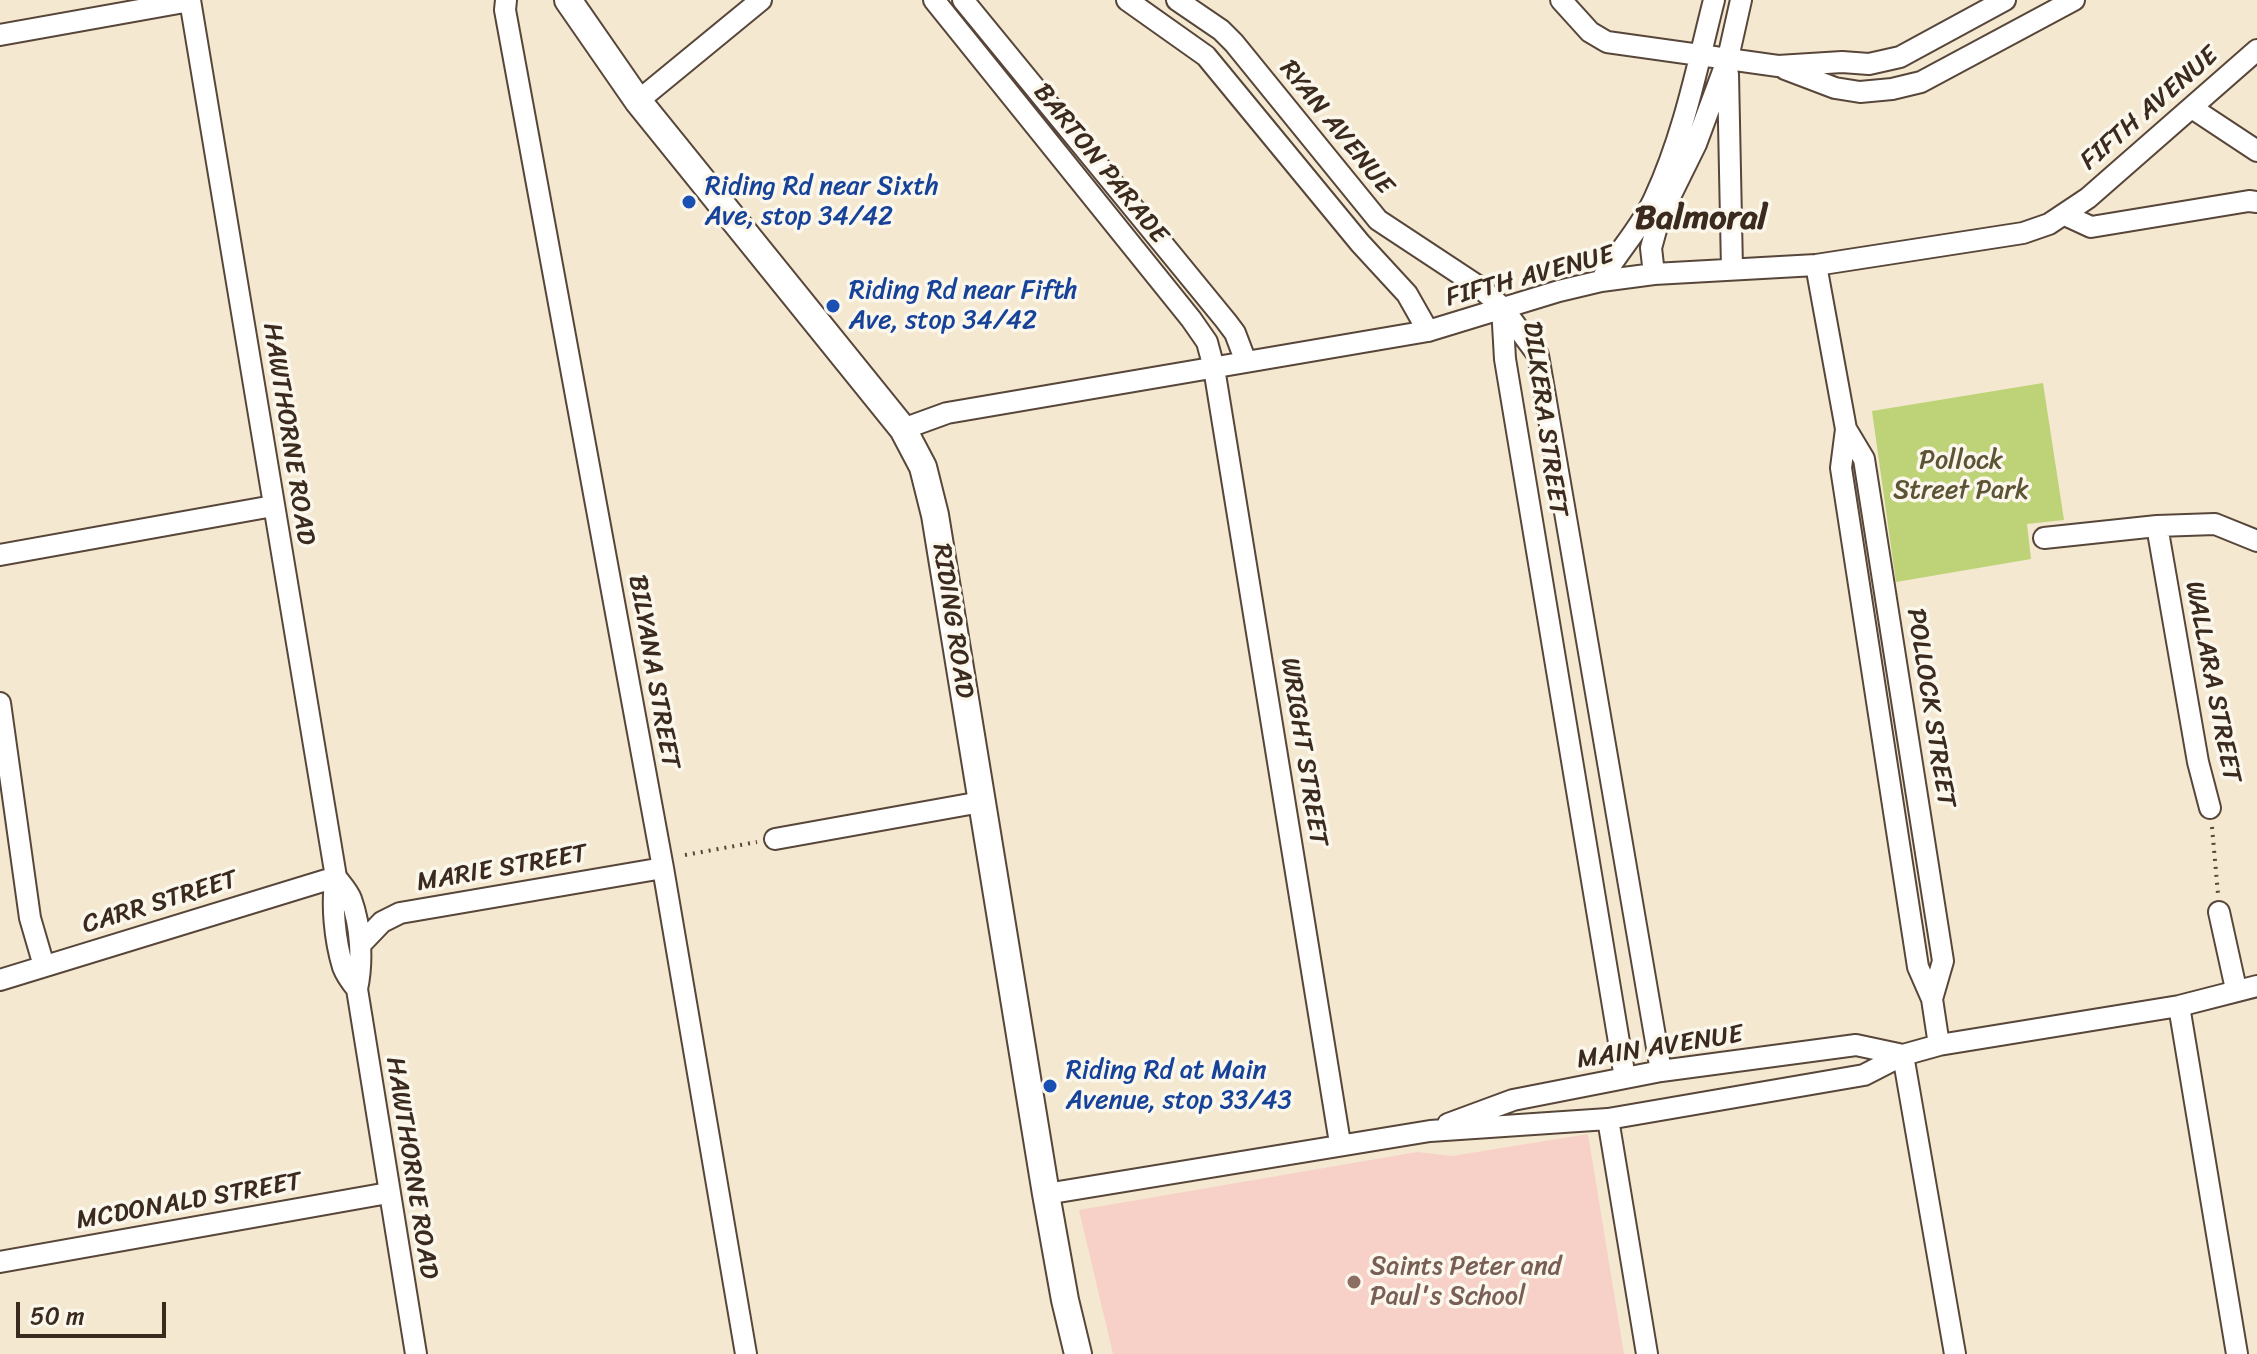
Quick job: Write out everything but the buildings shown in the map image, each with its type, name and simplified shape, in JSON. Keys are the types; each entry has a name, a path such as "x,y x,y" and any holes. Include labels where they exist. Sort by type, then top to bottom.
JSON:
{"main road":[{"name":"RIDING ROAD","path":"568,0 638,101 903,429 923,467 935,515 1046,1194 1078,1354"}],"street":[{"name":"BILYANA STREET","path":"506,0 505,10 663,868 746,1354"},
{"path":"638,101 761,0"},
{"name":"BARTON PARADE","path":"934,0 1191,319 1207,342 1214,368"},
{"name":"BARTON PARADE","path":"963,0 1226,321 1235,333 1246,362"},
{"name":"RYAN AVENUE","path":"1127,0 1206,56 1360,243 1407,294 1428,331"},
{"name":"RYAN AVENUE","path":"1177,0 1221,30 1234,43 1378,220 1478,286 1502,307"},
{"path":"1561,0 1590,32 1607,42 1778,66 1835,88 1860,92 1921,82 2074,0"},
{"path":"1601,281 1653,201 1682,127 1714,0"},
{"path":"1654,274 1651,248 1659,219 1696,144 1728,58 1741,0"},
{"path":"1778,66 1842,62 1869,64 1900,57 2005,0"},
{"path":"0,35 190,1"},
{"name":"HAWTHORNE ROAD","path":"190,1 336,877 332,898 343,969 357,989"},
{"name":"FIFTH AVENUE","path":"903,429 947,413 1428,331 1502,307 1601,281 1654,274 1816,265 2023,233 2065,215 2257,50"},
{"path":"1728,58 1732,269"},
{"path":"2192,108 2257,151"},
{"path":"2065,215 2091,227 2257,202"},
{"name":"POLLOCK STREET","path":"1816,265 1846,429 1841,468 1918,967 1932,999 1939,1045"},
{"name":"DILKERA STREET","path":"1502,307 1538,355 1661,1071"},
{"name":"DILKERA STREET","path":"1502,307 1505,359 1625,1078"},
{"name":"WRIGHT STREET","path":"1214,368 1340,1143"},
{"path":"0,555 273,506"},
{"path":"2044,538 2157,526 2215,524 2257,541"},
{"name":"WALLARA STREET","path":"2157,526 2198,762 2210,808"},
{"path":"0,703 30,918 44,966"},
{"path":"775,839 981,802"},
{"name":"MARIE STREET","path":"360,945 382,922 400,913 663,868"},
{"name":"HAWTHORNE ROAD","path":"336,877 350,898 360,945 361,967 357,989 416,1354"},
{"name":"CARR STREET","path":"0,980 336,877"},
{"path":"2219,912 2236,989"},
{"name":"MAIN AVENUE","path":"1046,1194 1340,1143 1430,1131 1608,1119 1864,1075 1903,1055 1939,1045 2179,1006 2257,986"},
{"path":"2179,1006 2237,1354"},
{"name":"MAIN AVENUE","path":"1430,1131 1513,1100 1661,1071 1856,1045 1903,1055"},
{"path":"1903,1055 1955,1354"},
{"path":"1608,1119 1647,1354"},
{"name":"MCDONALD STREET","path":"0,1262 388,1193"}],"path":[{"name":"WALLARA STREET","path":"2210,808 2219,912"},
{"path":"685,855 775,839"}],"shaded area":[{"name":"Saints Peter and Paul's School","path":"1588,1134 1624,1354 1113,1354 1079,1210 1417,1152 1452,1156"}],"green space":[{"name":"Pollock Street Park","path":"2043,383 2064,520 2027,524 2031,559 1896,582 1872,411"}],"place":[{"name":"Riding Rd near Sixth Ave, stop 34/42","path":"689,202"},
{"name":"Riding Rd near Fifth Ave, stop 34/42","path":"833,306"},
{"name":"Riding Rd at Main Avenue, stop 33/43","path":"1050,1086"},
{"name":"Saints Peter and Paul's School","path":"1354,1282"}],"district":[{"name":"Balmoral","path":"1701,219"}]}
